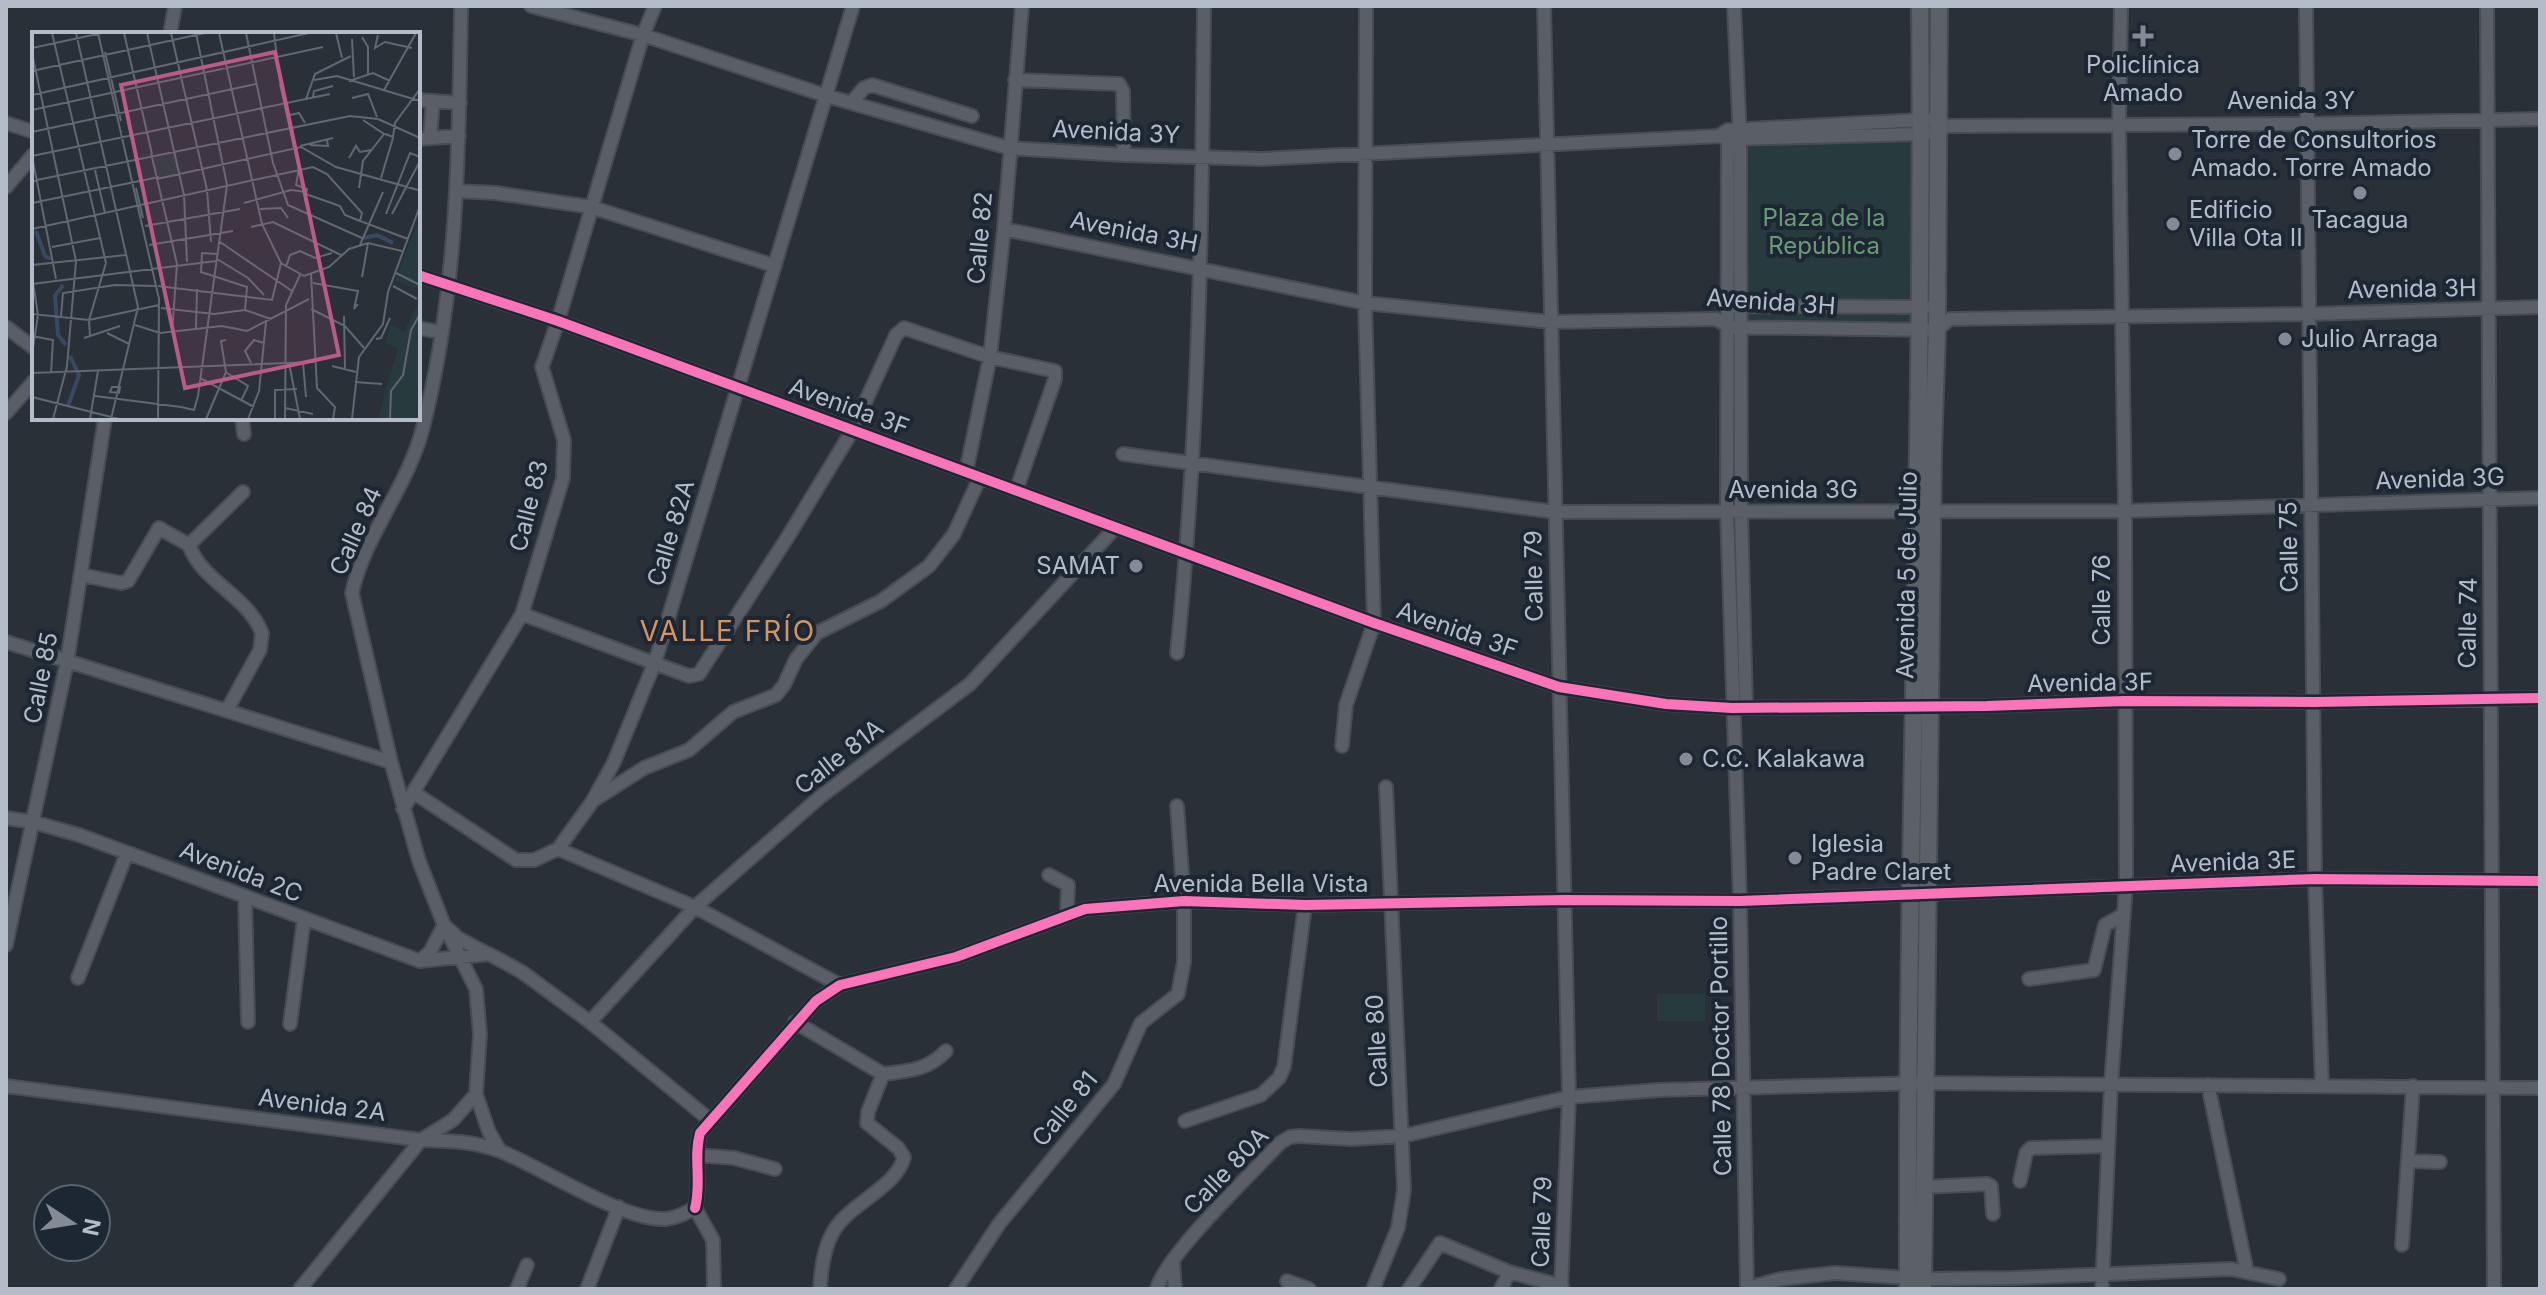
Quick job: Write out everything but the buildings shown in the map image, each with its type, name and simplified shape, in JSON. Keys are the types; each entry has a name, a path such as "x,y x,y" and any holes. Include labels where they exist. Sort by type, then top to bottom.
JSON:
{"main road":[{"name":"Avenida 5 de Julio","path":"1920,6 1932,126"},
{"name":"Avenida 5 de Julio","path":"1925,512 1920,331 1929,307 1932,126 1939,6"},
{"name":"Avenida 5 de Julio","path":"1915,1283 1925,512 1937,330 1929,307"},
{"name":"Avenida 5 de Julio","path":"1915,1283 1923,1187 1916,1084"}],"street":[{"path":"170,32 175,6"},
{"name":"Calle 84","path":"461,6 457,191 448,286 428,404 415,452 360,569 352,593 391,762 419,861 444,925 476,989 479,1003 476,1094 489,1132 500,1151"},
{"name":"Avenida 3Y","path":"531,6 643,35 827,96 1009,148 1124,155 1262,159 1932,126 2540,119"},
{"name":"Calle 83","path":"403,809 522,614 563,478 564,440 542,367 643,35 655,6"},
{"name":"Calle 82A","path":"558,849 592,802 614,762 655,662 853,6"},
{"name":"Calle 82","path":"966,472 990,357 1022,6"},
{"path":"1177,653 1193,463 1203,158 1204,6"},
{"path":"1342,746 1346,705 1374,623 1365,303 1366,6"},
{"name":"Calle 79","path":"1544,6 1569,1097 1562,1288"},
{"name":"Calle 78 Doctor Portillo","path":"1734,6 1731,135 1735,306 1732,708 1740,901 1747,1289"},
{"name":"Calle 76","path":"2102,1289 2111,1084 2126,885 2125,511 2119,123 2121,6"},
{"name":"Calle 75","path":"2306,6 2315,879 2322,1086"},
{"name":"Calle 74","path":"2487,6 2494,1289"},
{"path":"1015,80 1119,84 1123,91 1124,155"},
{"path":"851,103 864,88 872,85 972,116"},
{"path":"420,100 460,103"},
{"path":"433,101 424,138 459,136"},
{"path":"6,123 32,131"},
{"path":"6,187 32,156"},
{"path":"457,191 496,193 591,207 775,266"},
{"name":"Avenida 3H","path":"1004,229 1365,303 1551,322 1716,319 1735,327 1937,330"},
{"name":"Avenida 3F","path":"420,276 558,321 1374,623 1559,687 1666,704 1732,708 2540,698"},
{"path":"1716,319 1735,306 1929,307 1950,319 1937,330"},
{"name":"Avenida 3H","path":"1950,319 2540,307"},
{"path":"420,328 440,332"},
{"path":"522,614 689,676 699,674 852,431 896,335 904,328 990,357 1052,369 1056,375 1016,491"},
{"path":"9,333 32,347"},
{"path":"6,413 32,383"},
{"name":"Calle 85","path":"6,945 13,882 33,822 67,662 105,420"},
{"path":"242,420 244,434"},
{"name":"Avenida 3G","path":"1123,454 1555,512 2125,511 2491,497 2540,498"},
{"path":"592,802 644,768 689,750 733,712 776,695 796,659 817,633 881,601 929,566 954,534 980,477"},
{"path":"189,545 243,492"},
{"name":"Calle 78 Doctor Portillo","path":"1734,512 1746,708"},
{"path":"82,575 121,583 128,581 159,528 189,545 195,562 242,603 262,633 260,650 227,710"},
{"name":"Calle 81A","path":"590,1022 695,907 820,797 970,684 1115,528"},
{"path":"6,642 391,762"},
{"name":"Calle 80","path":"1373,1289 1398,1228 1402,1210 1403,1136 1386,787"},
{"path":"413,792 516,860 534,860 558,849 695,907 840,985"},
{"name":"Calle 81","path":"956,1289 999,1224 1114,1084 1141,1023 1178,994 1184,962 1184,901 1177,806"},
{"name":"Avenida 2C","path":"6,818 33,822 127,853 420,961 489,954"},
{"path":"78,978 127,853"},
{"path":"1049,875 1068,885 1067,914"},
{"name":"Avenida 3E","path":"1920,894 2315,879 2540,881"},
{"name":"Avenida Bella Vista","path":"695,1208 700,1183 697,1155 700,1133 816,1001 840,985 956,957 1085,909 1184,901 1305,905 1564,900 1740,901 1920,894"},
{"path":"245,896 248,1022"},
{"path":"1185,1121 1261,1095 1279,1078 1284,1067 1305,905"},
{"path":"2029,979 2094,970 2105,925 2123,915"},
{"path":"290,1024 304,919"},
{"path":"420,961 430,952 444,925 458,938 522,972 590,1022 710,1120"},
{"path":"795,1022 883,1074 926,1067 934,1064 946,1051"},
{"path":"820,1289 822,1266 831,1234 846,1214 902,1167 904,1157 898,1148 867,1123 868,1112 883,1074"},
{"name":"Calle 80A","path":"1157,1289 1173,1262 1221,1205 1280,1143 1290,1137 1351,1139 1403,1136 1569,1097 1659,1090 1916,1084 2540,1088"},
{"path":"2208,1085 2247,1272"},
{"name":"Avenida 2A","path":"6,1086 421,1140 459,1141 500,1151 619,1207 652,1218 669,1219 695,1208"},
{"path":"2402,1245 2413,1086"},
{"path":"300,1289 421,1140 453,1120 476,1094"},
{"path":"2020,1181 2026,1153 2031,1148 2108,1146"},
{"path":"697,1155 734,1158 775,1169"},
{"path":"2408,1161 2440,1162"},
{"path":"1923,1187 1987,1184 1991,1186 1993,1214"},
{"path":"587,1289 619,1207"},
{"path":"695,1208 713,1240 714,1289"},
{"path":"1409,1289 1440,1243 1509,1272 1562,1288"},
{"path":"1173,1262 1175,1289"},
{"path":"517,1289 527,1265"},
{"path":"1747,1289 1781,1279 1835,1273 1915,1283 2014,1284 2101,1273 2231,1269 2279,1279"},
{"path":"1501,1289 1509,1272"},
{"path":"1287,1281 1309,1289"}],"green space":[{"name":"Plaza de la República","path":"1913,124 1912,333 1736,329 1735,134"},
{"path":"1657,994 1705,994 1705,1021 1657,1021"}],"cycle path":[{"path":"420,276 558,321 1374,623 1559,687 1666,704 1732,708 2540,698"},
{"path":"695,1208 700,1133 816,1001 840,985 956,957 1085,909 1184,901 1305,905 1564,900 1740,901 2315,879 2540,881"}],"place":[{"name":"Policlínica Amado","path":"2143,36"},
{"name":"Torre de Consultorios Amado. Torre Amado","path":"2175,154"},
{"name":"Tacagua","path":"2360,193"},
{"name":"Edificio Villa Ota II","path":"2173,224"},
{"name":"Julio Arraga","path":"2285,339"},
{"name":"SAMAT","path":"1136,566"},
{"name":"C.C. Kalakawa","path":"1686,759"},
{"name":"Iglesia Padre Claret","path":"1795,858"}],"district":[{"name":"VALLE FRÍO","path":"728,631"}]}
